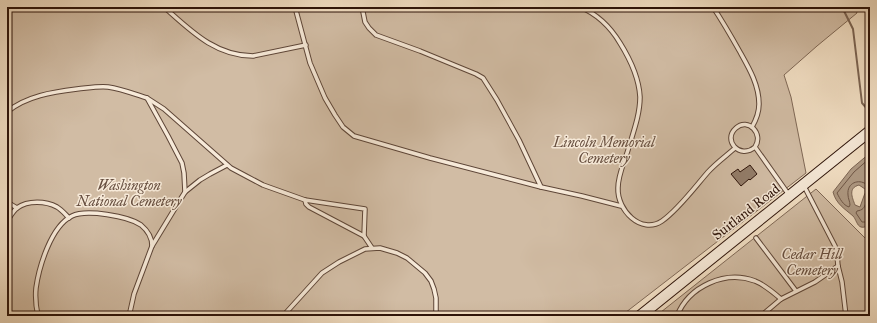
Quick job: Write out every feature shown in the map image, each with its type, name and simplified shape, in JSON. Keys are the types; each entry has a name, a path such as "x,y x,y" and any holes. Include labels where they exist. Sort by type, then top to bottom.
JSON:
{"main road":[{"name":"Suitland Road","path":"640,316 870,131"}],"lane":[{"path":"164,7 204,41 227,52 253,56 306,45"},
{"path":"295,7 310,63 325,98 343,127 354,136 455,165 622,206"},
{"path":"362,7 365,22 376,35 420,51 483,78 519,140 541,187"},
{"path":"580,7 593,14 607,25 617,38 631,63 639,91 639,110 619,181 618,193 622,206 630,216 639,223 645,225 661,222 670,215 710,170 735,148"},
{"path":"712,7 726,27 758,90 759,105 757,116 752,127"},
{"path":"7,112 22,102 46,94 92,87 109,88 147,98 164,109 227,165 236,171 264,185 305,200 365,209 364,236"},
{"path":"147,98 182,163 185,192"},
{"path":"742,125 752,127 758,138 758,141 754,147 746,152 735,148 731,140 734,130 742,125"},
{"path":"754,147 790,196"},
{"path":"130,316 134,294 152,246 185,192 205,177 227,165"},
{"path":"804,185 835,246 842,282 846,316"},
{"path":"305,200 309,207 364,236 372,248"},
{"path":"7,202 17,208"},
{"path":"7,221 17,208 27,203 42,203 56,206 69,218"},
{"path":"38,316 36,289 45,253 59,226 69,218 77,214 92,213 116,216 131,220 140,224 144,228 150,237 152,246"},
{"path":"756,238 796,291"},
{"path":"283,316 322,273 352,255 365,249 372,248 380,248 397,253 407,258 425,273 431,280 434,289 436,298 436,316"},
{"path":"760,316 780,299 815,282 838,266"},
{"path":"677,316 686,301 697,290 710,282 725,278 740,278 755,281 769,288 780,299"}],"green space":[{"path":"7,7 855,7 857,13 784,75 791,97 806,173 621,316 7,316"},
{"name":"Cedar Hill Cemetery","path":"816,189 870,243 870,316 656,316"}],"water":[{"path":"870,153 870,225 864,227 860,226 853,216 839,203 833,192 851,169","holes":["859,185 865,189 860,207 855,205 852,193 853,188"]}],"building":[{"path":"750,165 757,174 741,186 731,174 738,169 740,172"}],"waterway":[{"path":"842,7 853,29 862,103 870,112"}],"park label":[{"name":"Lincoln Memorial Cemetery","path":"604,150"},
{"name":"Washington National Cemetery","path":"129,194"}]}
